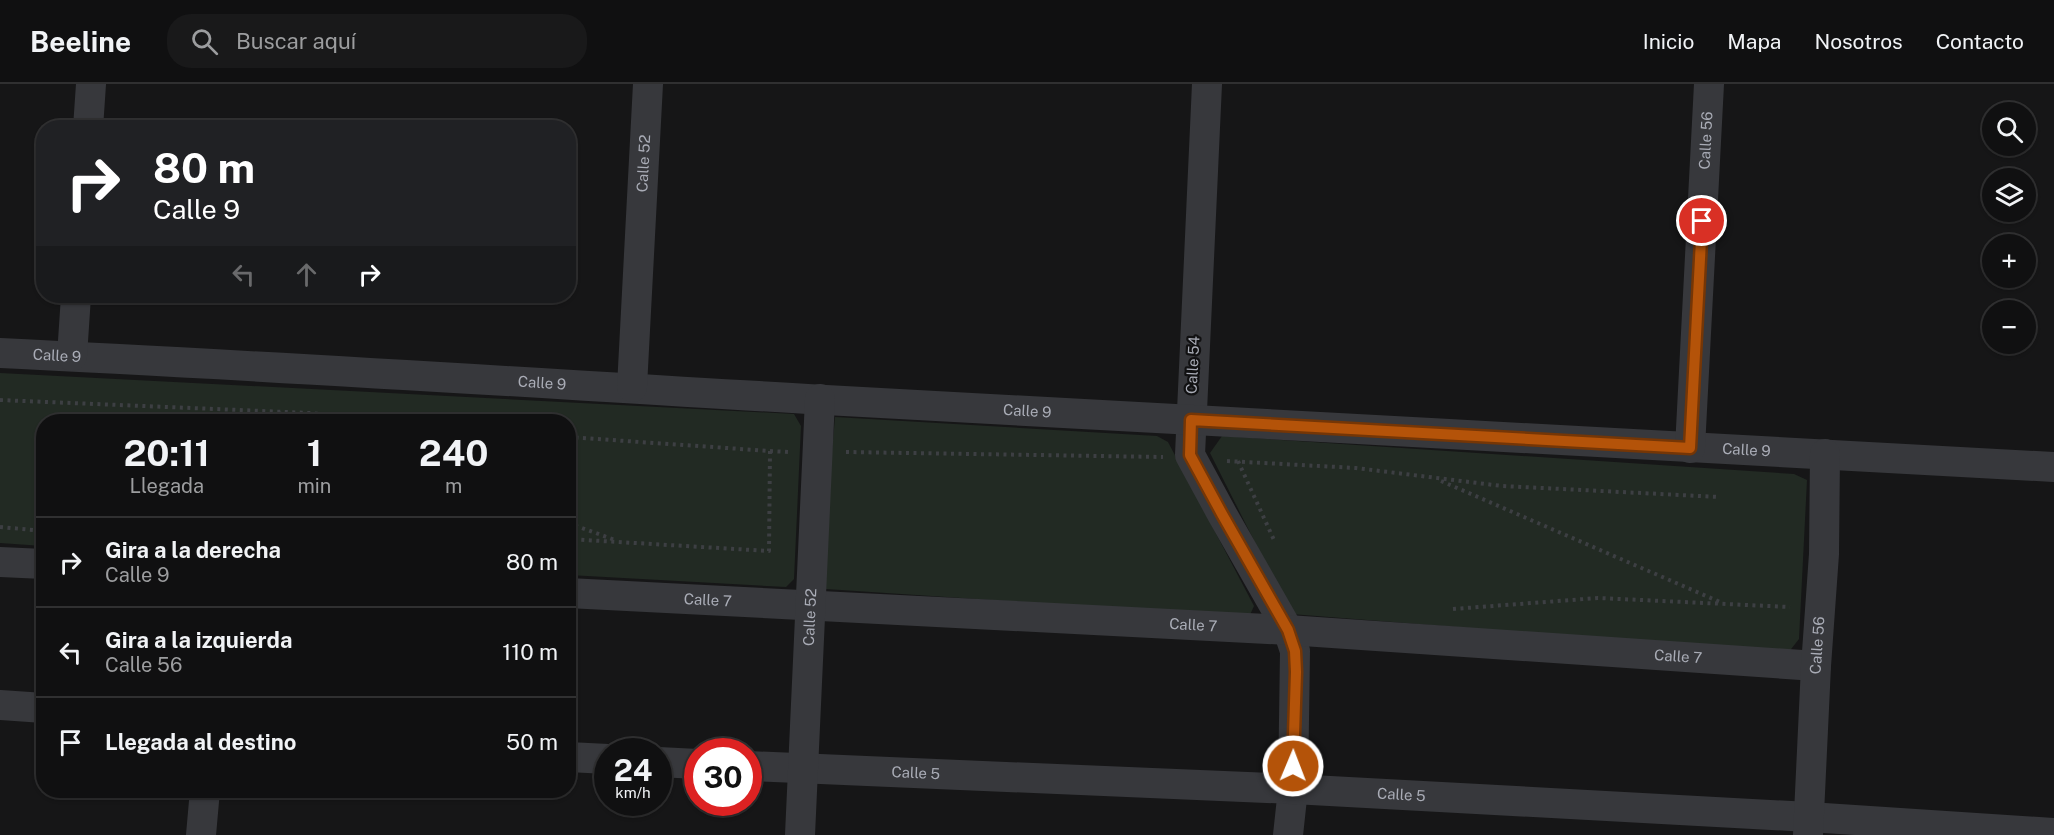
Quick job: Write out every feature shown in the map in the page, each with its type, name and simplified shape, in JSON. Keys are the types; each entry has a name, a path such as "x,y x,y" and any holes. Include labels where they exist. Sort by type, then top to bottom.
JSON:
{"street":[{"path":"89,120 91,84"},
{"name":"Calle 52","path":"632,387 648,84"},
{"name":"Calle 54","path":"1207,84 1190,455 1288,630 1295,651 1293,789 1288,835"},
{"name":"Calle 56","path":"1690,448 1709,84"},
{"path":"72,356 76,303"},
{"name":"Calle 9","path":"0,353 2054,467"},
{"name":"Calle 52","path":"800,835 820,399"},
{"name":"Calle 56","path":"1808,826 1824,554 1825,454"},
{"path":"0,562 36,564"},
{"name":"Calle 7","path":"576,593 1288,630 1816,666"},
{"path":"0,705 36,707"},
{"path":"576,757 594,758"},
{"name":"Calle 5","path":"762,767 1293,789 1808,826 2054,833"},
{"path":"201,835 204,798"}],"path":[{"path":"0,400 308,414"},
{"path":"276,411 283,414"},
{"path":"576,438 770,452 1141,456 1238,461 1356,468 1502,486 1720,497"},
{"path":"576,539 769,551 770,452"},
{"path":"1238,461 1275,543"},
{"path":"1434,478 1723,603"},
{"path":"576,526 621,542"},
{"path":"0,527 36,530"},
{"path":"1452,609 1599,598 1796,607"}],"shaded area":[{"path":"0,373 794,414 801,426 794,579 786,587 576,575 576,414 36,414 36,546 0,543"},
{"path":"835,417 1157,436 1168,442 1254,606 1249,617 826,589 821,577"},
{"path":"1222,436 1794,474 1807,480 1799,639 1788,653 1291,614 1210,453"}],"route":[{"path":"1293,766 1295,651 1288,630 1190,455 1191,420 1690,448 1702,221"}]}
